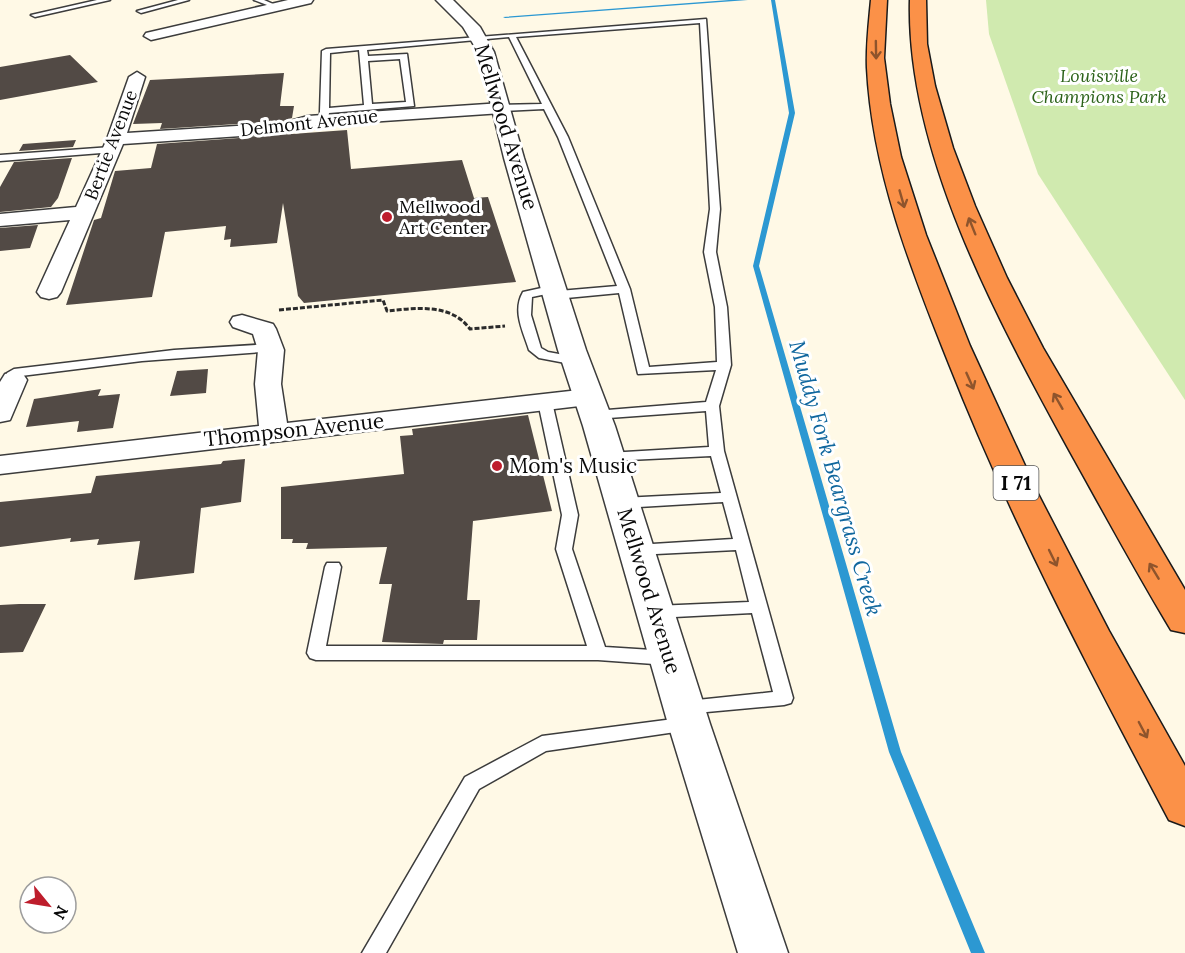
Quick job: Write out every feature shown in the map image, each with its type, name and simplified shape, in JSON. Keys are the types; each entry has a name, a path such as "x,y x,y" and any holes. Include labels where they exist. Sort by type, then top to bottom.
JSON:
{"highway":[{"name":"I 71","path":"879,0 876,38 877,77 888,142 911,229 955,347 1003,457 1070,593 1185,807"},
{"path":"918,0 918,37 928,98 939,136 976,235 1052,391 1153,570 1185,620"}],"street":[{"path":"152,36 306,0"},
{"name":"Mellwood Avenue","path":"444,0 479,37 576,361 763,953"},
{"name":"Bertie Avenue","path":"84,213 113,144 137,77"},
{"name":"Delmont Avenue","path":"113,144 284,128 324,116 502,108"},
{"path":"0,220 84,213 49,292"},
{"path":"242,322 264,329 270,348 268,384 274,432"},
{"path":"0,414 14,380"},
{"name":"Thompson Avenue","path":"0,465 545,402 592,406"}],"lane":[{"path":"35,15 107,0"},
{"path":"141,11 186,0"},
{"path":"257,0 277,7"},
{"path":"364,58 404,56 411,104 368,107 324,116 326,51 479,37 703,21 715,209 710,252 721,307 724,365 712,406 717,451 784,698 542,744 472,783 374,953"},
{"path":"511,35 578,172 624,289 643,371 724,365"},
{"path":"363,48 368,107"},
{"path":"502,108 547,106"},
{"path":"0,158 113,144"},
{"path":"555,292 624,289"},
{"path":"14,380 14,373 223,350 270,348"},
{"path":"545,402 570,515 564,549 598,653"},
{"path":"592,406 712,406"},
{"path":"608,457 717,451"},
{"path":"622,503 730,497"},
{"path":"636,550 742,544"},
{"path":"333,567 316,653 598,653 669,658"},
{"path":"655,612 759,607"}],"path":[{"path":"274,307 278,310 382,300 387,311 431,309 452,314 470,329 512,326"}],"green space":[{"name":"Louisville Champions Park","path":"986,0 1185,0 1185,400 1038,174 989,34"}],"building":[{"path":"70,55 98,82 0,100 0,67"},
{"path":"284,73 280,106 294,106 292,118 283,121 160,129 162,123 133,124 150,80"},
{"name":"Mellwood Art Center","path":"347,130 351,169 462,160 474,198 488,197 516,282 304,303 298,296 283,203 277,243 230,247 231,239 224,240 226,226 165,232 152,297 66,305 94,220 101,218 115,171 151,168 157,144"},
{"path":"76,140 73,147 19,151 23,144"},
{"path":"72,158 58,198 51,207 0,212 0,187 14,162"},
{"path":"38,225 30,248 0,251 0,228"},
{"path":"208,369 206,393 170,396 177,371"},
{"path":"101,389 98,396 120,394 113,428 77,432 79,421 26,427 34,399"},
{"path":"528,415 552,511 473,521 467,600 480,600 477,640 444,640 443,644 382,642 392,584 379,584 387,547 306,549 308,543 292,543 293,539 281,539 281,487 404,474 400,436 413,435 412,429"},
{"path":"245,459 241,502 201,508 194,573 134,580 140,541 97,545 99,539 70,542 71,538 0,547 0,502 91,493 96,476 221,464 223,461"},
{"path":"46,604 23,652 0,653 0,605"}],"waterway":[{"path":"505,17 746,0"},
{"name":"Muddy Fork Beargrass Creek","path":"773,0 792,113 756,266 895,752 978,953"}],"place":[{"name":"Mellwood Art Center","path":"387,217"},
{"name":"Mom's Music","path":"497,466"}]}
